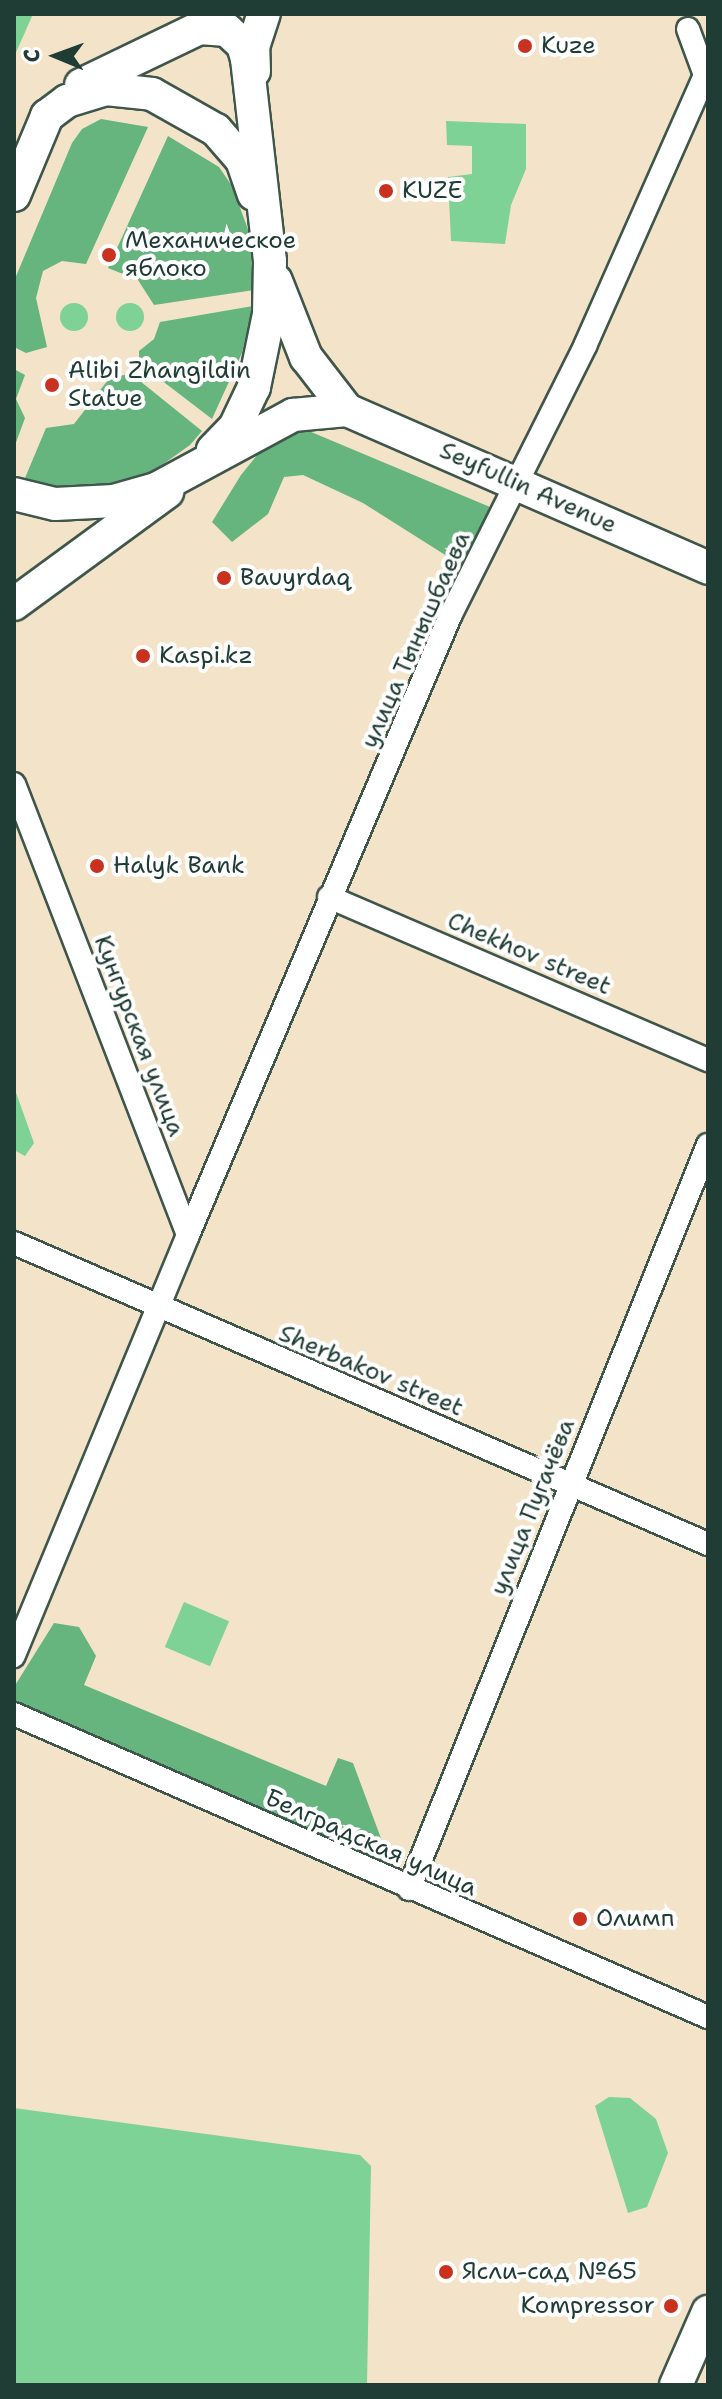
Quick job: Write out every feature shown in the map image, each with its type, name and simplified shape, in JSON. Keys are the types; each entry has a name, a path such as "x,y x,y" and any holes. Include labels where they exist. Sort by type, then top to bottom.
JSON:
{"main road":[{"path":"14,195 47,116 76,87 229,14"},
{"path":"14,604 113,536 196,467 235,427 254,387 269,314 270,261 254,95 253,47 264,14"},
{"path":"199,28 216,27 236,36 247,59 254,95"},
{"path":"47,116 67,101 106,89 152,94 190,113 216,130 242,160 270,261"},
{"name":"Seyfullin Avenue","path":"270,261 306,357 347,410"},
{"name":"Seyfullin Avenue","path":"196,467 293,415 347,410 519,482 708,568"},
{"path":"14,494 66,504 114,501 156,489 196,467"},
{"path":"676,2385 708,2312"}],"street":[{"name":"улица Тынышбаева","path":"188,1235 451,614 519,482 706,76 688,29"},
{"name":"Кунгурская улица","path":"14,784 188,1235"},
{"name":"Chekhov street","path":"329,897 708,1060"},
{"name":"улица Пугачёва","path":"409,1889 708,1145"},
{"path":"14,1656 188,1235"},
{"name":"Sherbakov street","path":"14,1243 708,1544"},
{"name":"Белградская улица","path":"14,1714 708,2017"}],"green space":[{"path":"14,14 33,14 14,57"},
{"path":"101,119 148,127 86,264 62,261 43,271 36,298 47,347 26,353 14,347 14,281 72,143 82,129"},
{"path":"446,121 526,124 526,169 511,205 505,244 451,241 448,177 472,174 472,146 447,145"},
{"path":"168,136 219,167 232,186 249,232 254,290 154,305 138,280 108,268"},
{"path":"74,303 84,307 88,317 84,327 74,331 64,327 60,317 64,307"},
{"path":"130,303 140,307 144,317 140,327 130,331 120,327 116,317 120,307"},
{"path":"253,306 242,353 212,419 139,363 139,351 154,339 160,322"},
{"path":"14,369 25,375 16,399 25,418 14,448"},
{"path":"130,373 202,431 190,445 155,470 112,486 58,490 25,478 46,428 74,424 108,380"},
{"path":"304,429 490,507 460,572 450,558 363,503 303,475 284,477 268,514 232,542 212,522 241,475 258,454"},
{"path":"14,1087 34,1143 25,1156 14,1150"},
{"path":"184,1602 229,1621 210,1666 165,1647"},
{"path":"54,1623 79,1627 96,1656 84,1685 326,1786 338,1758 353,1763 395,1876 14,1704 14,1687"},
{"path":"609,2097 630,2098 656,2119 668,2153 647,2207 628,2213 595,2106"},
{"path":"14,2108 360,2155 371,2166 367,2385 14,2385"}],"place":[{"name":"Kuze","path":"525,46"},
{"name":"KUZE","path":"386,191"},
{"name":"Механическое яблоко","path":"109,255"},
{"name":"Alibi Zhangildin Statue","path":"52,385"},
{"name":"Bauyrdaq","path":"224,578"},
{"name":"Kaspi.kz","path":"143,656"},
{"name":"Halyk Bank","path":"97,866"},
{"name":"Олимп","path":"580,1919"},
{"name":"Ясли-сад №65","path":"446,2272"},
{"name":"Kompressor","path":"671,2306"}]}
